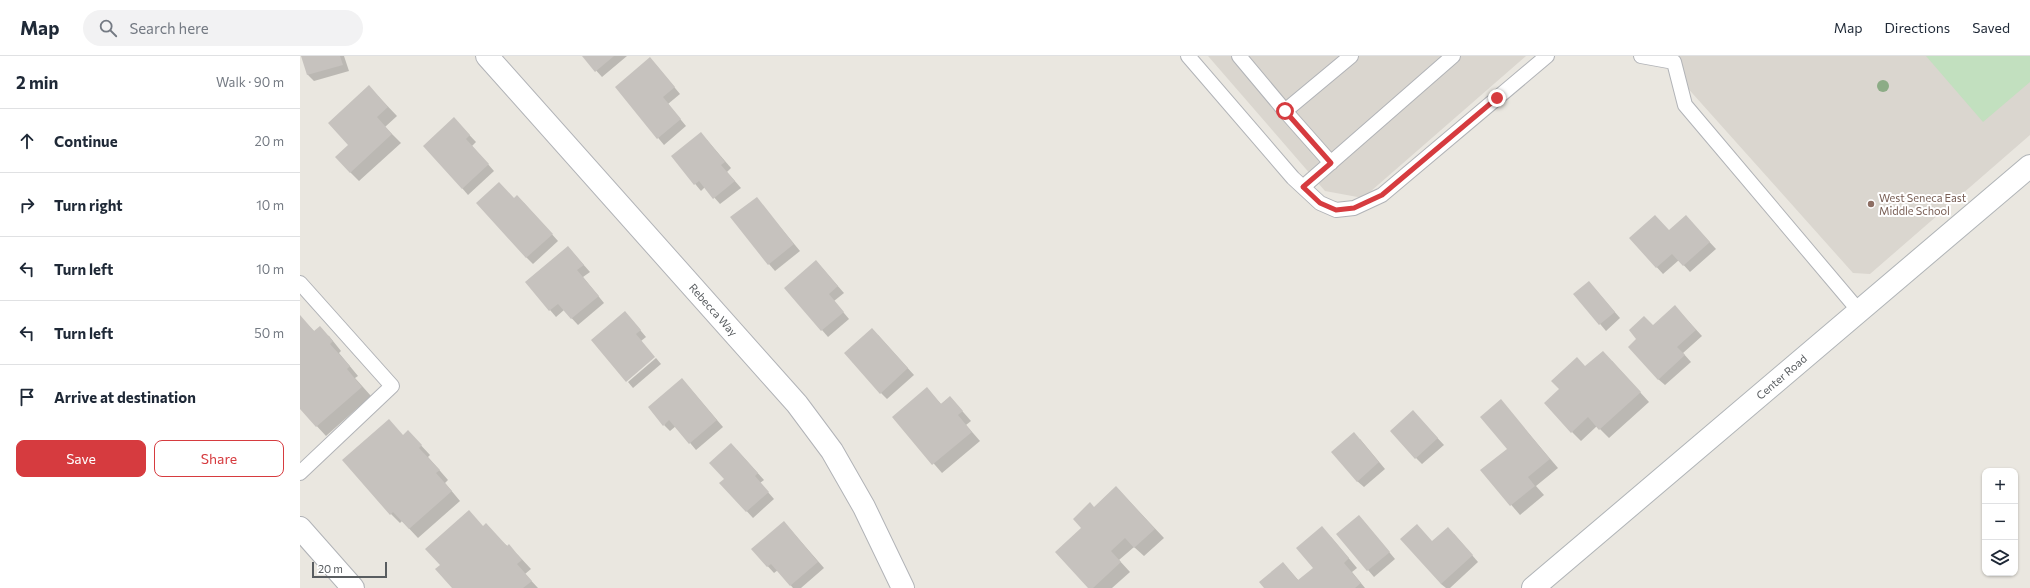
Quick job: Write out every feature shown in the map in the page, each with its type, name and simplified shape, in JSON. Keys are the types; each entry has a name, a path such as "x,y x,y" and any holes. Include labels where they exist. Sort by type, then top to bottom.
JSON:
{"street":[{"name":"Rebecca Way","path":"487,56 797,404 839,463 864,507 903,588"},
{"name":"Center Road","path":"1533,588 2030,166"},
{"path":"300,528 353,588"}],"lane":[{"path":"1188,56 1303,187 1320,203 1336,210 1354,208 1382,195 1547,56"},
{"path":"1285,111 1351,56"},
{"path":"1303,187 1453,56"},
{"path":"1641,56 1678,59 1685,105 1859,311"},
{"path":"1240,57 1331,163"},
{"path":"300,284 392,386 300,473"}],"shaded area":[{"path":"1208,56 1526,56 1363,198 1325,191"},
{"name":"West Seneca East Middle School","path":"1659,56 2030,56 2030,135 1870,274 1853,273"}],"green space":[{"path":"1926,56 2030,56 2030,82 1983,122"}],"building":[{"path":"301,56 340,56 343,65 307,75"},
{"path":"582,56 614,56 595,72"},
{"path":"650,57 675,87 663,97 681,119 657,139 615,87"},
{"path":"369,85 388,107 377,117 392,134 350,173 335,157 348,145 328,123"},
{"path":"454,117 470,135 466,139 489,164 462,189 423,146"},
{"path":"701,132 725,162 721,165 735,181 713,199 699,181 694,185 671,156"},
{"path":"499,182 514,198 517,195 553,234 526,258 476,203"},
{"path":"757,197 794,244 768,265 730,217"},
{"path":"1655,215 1669,230 1686,215 1710,242 1683,266 1672,254 1656,268 1629,238"},
{"path":"568,246 584,265 577,270 599,296 571,319 558,304 549,311 525,282"},
{"path":"816,260 838,286 829,294 844,312 821,331 784,288"},
{"path":"1589,281 1615,312 1599,325 1573,294"},
{"path":"1675,305 1696,330 1677,347 1685,355 1658,380 1628,347 1636,339 1629,330 1644,316 1653,325"},
{"path":"625,311 641,330 636,334 655,357 626,382 591,340"},
{"path":"300,315 314,331 320,326 333,341 330,344 350,366 347,369 362,387 316,427 300,409"},
{"path":"872,328 908,368 880,394 844,353"},
{"path":"1603,351 1641,392 1599,430 1588,417 1571,433 1544,403 1559,389 1551,381 1577,357 1585,366"},
{"path":"682,378 717,420 689,444 669,420 663,426 648,407"},
{"path":"927,387 941,404 950,396 963,411 958,415 972,432 932,465 892,417"},
{"path":"1501,399 1550,459 1528,477 1535,486 1510,506 1480,470 1507,449 1480,417"},
{"path":"1413,410 1438,438 1415,459 1390,431"},
{"path":"389,419 403,435 408,430 422,445 419,448 440,470 436,473 452,491 409,529 393,512 390,515 342,460"},
{"path":"1354,432 1379,462 1357,482 1331,452"},
{"path":"731,443 758,473 755,476 769,492 746,512 719,483 724,479 709,463"},
{"path":"1116,486 1155,529 1134,548 1125,538 1111,551 1121,562 1093,588 1088,588 1055,552 1081,528 1073,519 1090,502 1094,507"},
{"path":"469,510 483,526 486,523 507,546 509,544 522,560 517,564 532,581 523,588 452,588 435,569 440,565 425,549"},
{"path":"1359,515 1390,552 1367,571 1336,534"},
{"path":"784,521 818,562 790,586 771,564 767,567 751,549"},
{"path":"1417,524 1432,541 1448,527 1473,555 1441,584 1400,539"},
{"path":"1322,526 1349,558 1344,563 1361,583 1355,588 1264,588 1259,582 1283,562 1298,580 1313,568 1296,548"}],"place":[{"name":"West Seneca East Middle School","path":"1871,204"}],"route":[{"path":"1285,111 1331,163 1303,187 1320,203 1336,210 1354,208 1382,195 1497,98"}]}
